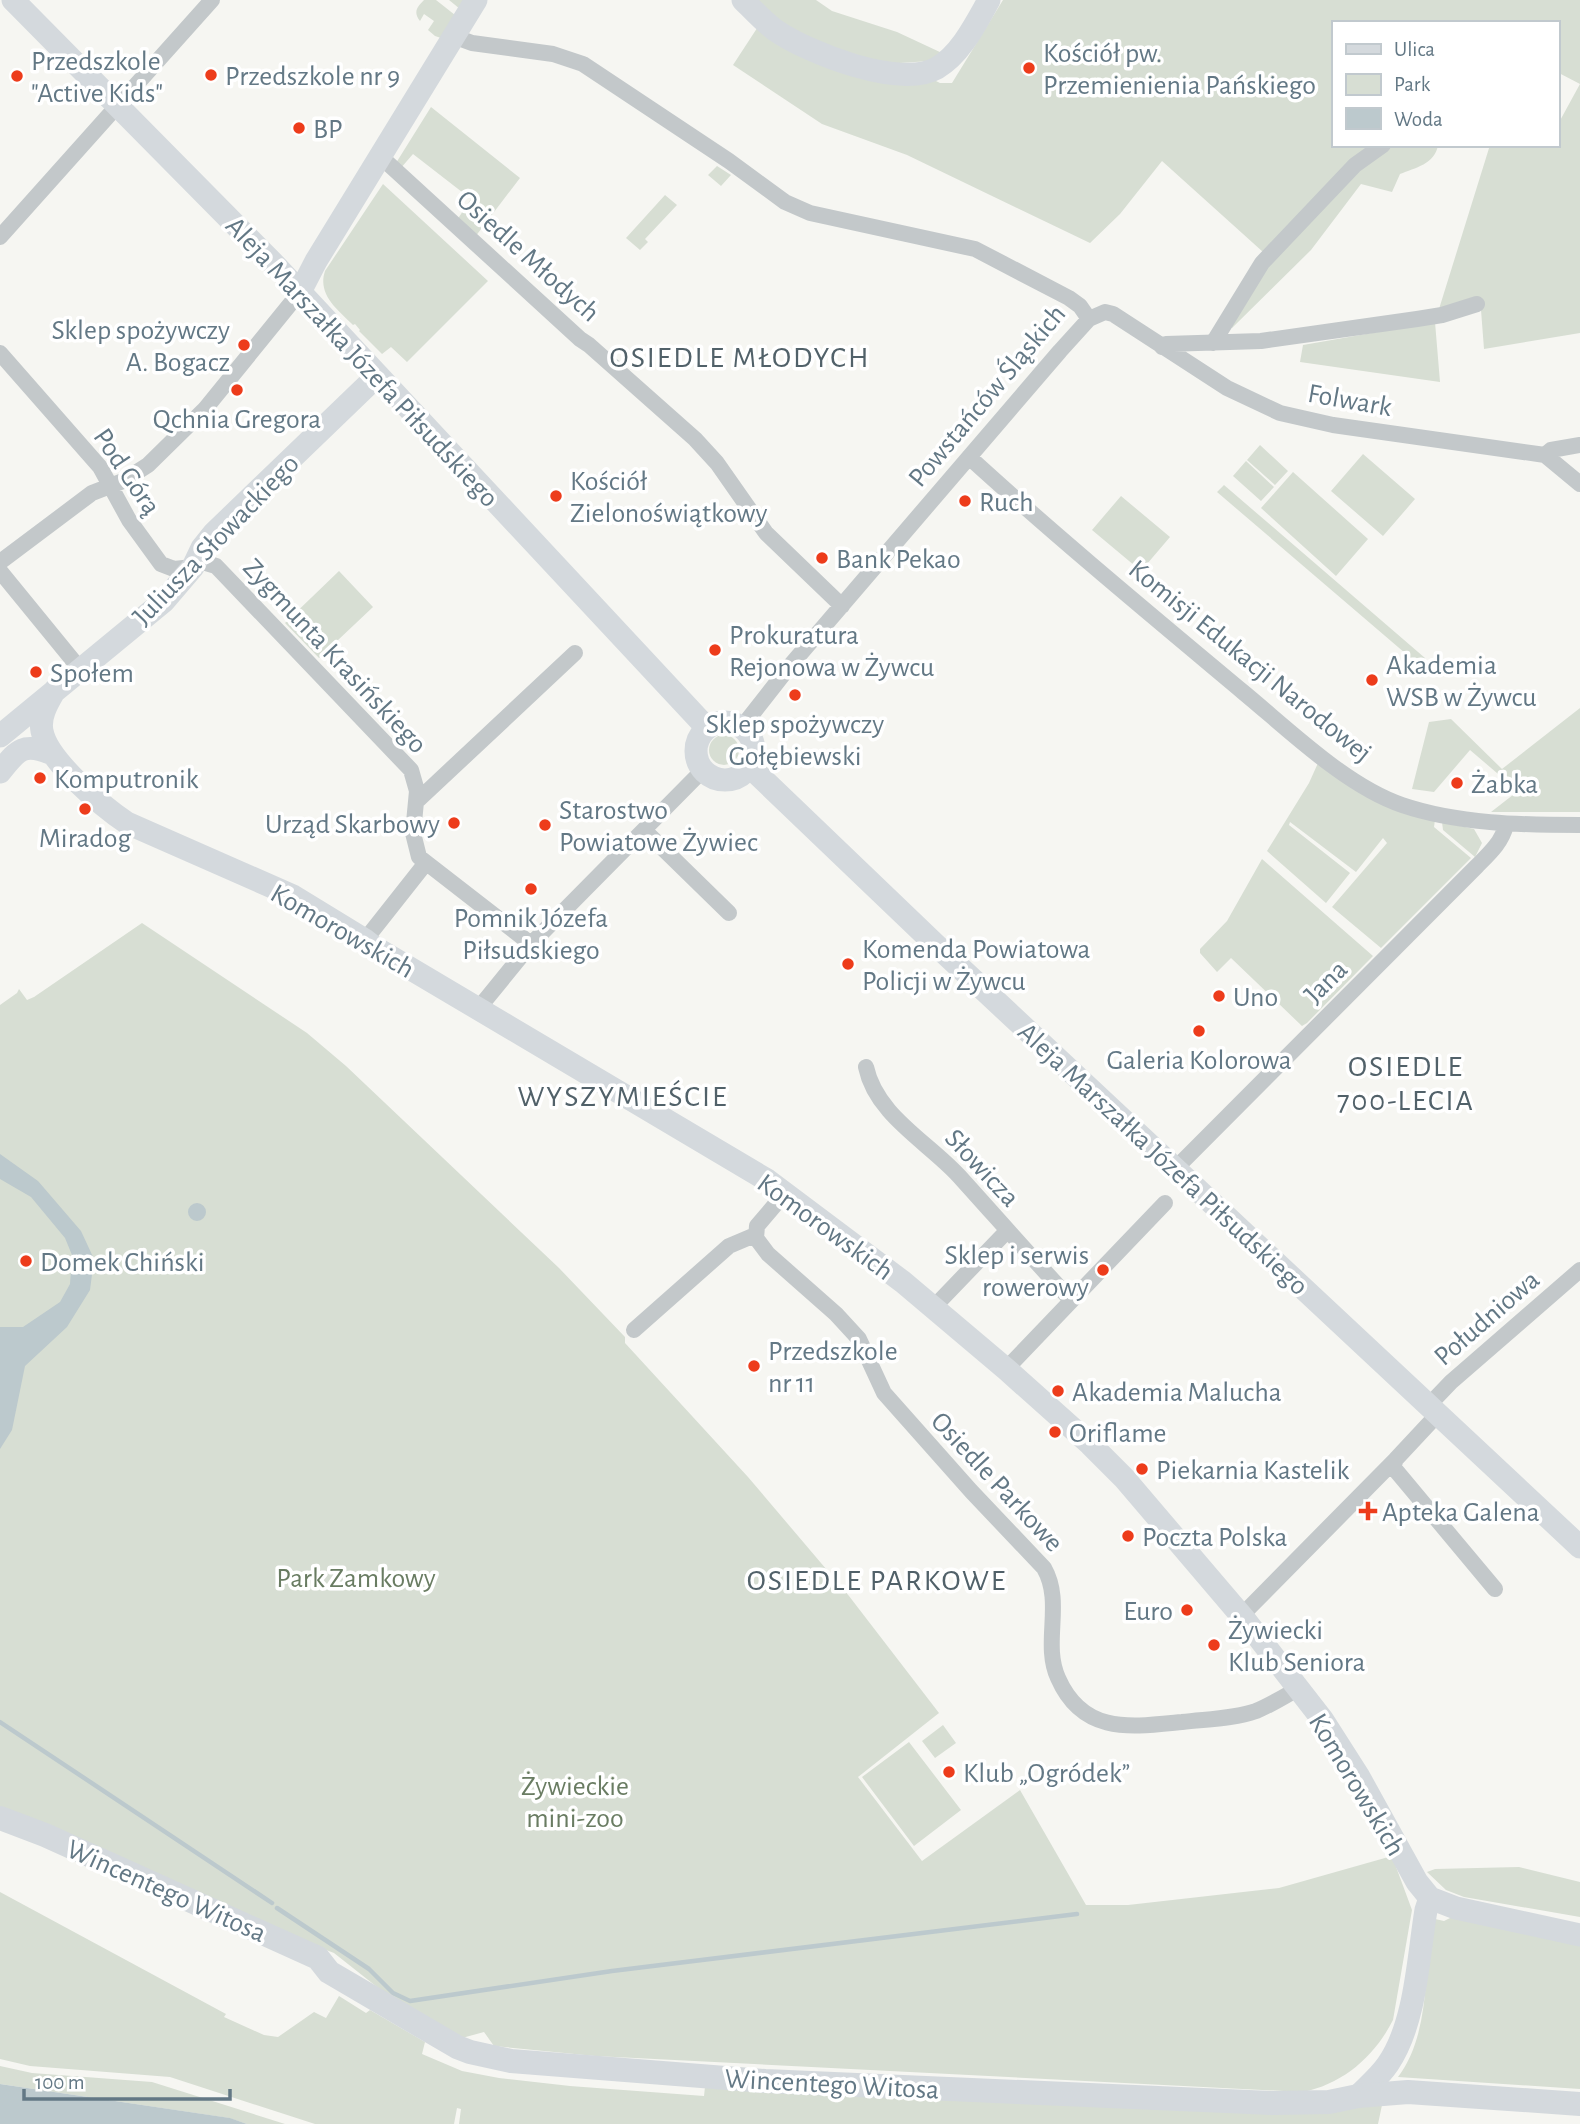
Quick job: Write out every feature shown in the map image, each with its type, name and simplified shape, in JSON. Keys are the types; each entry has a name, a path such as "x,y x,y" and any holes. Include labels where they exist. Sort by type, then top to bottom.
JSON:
{"main road":[{"name":"Wincentego Witosa","path":"0,1818 45,1835 317,1958 329,1972 457,2047 511,2061 765,2081 1273,2103 1328,2102 1358,2096 1408,2092 1580,2104"},
{"name":"Wincentego Witosa","path":"0,1835 308,1969 329,1972"}],"street":[{"name":"Aleja Marszałka Józefa Piłsudskiego","path":"13,0 300,292 707,728"},
{"path":"0,237 212,0"},
{"path":"0,562 88,495 136,474 205,410 300,292 316,261 382,158 392,137 476,0"},
{"path":"743,0 775,30 800,44 849,64 902,75 936,69 948,60 962,44 989,0"},
{"name":"Powstańców Śląskich","path":"453,36 472,43 553,54 583,64 729,161 785,202 810,213 975,249 1069,299 1080,306 1089,319 842,606 742,727"},
{"path":"1213,342 1262,263 1355,165 1380,147"},
{"name":"Osiedle Młodych","path":"382,158 580,339 695,439 717,463 766,533 842,606"},
{"name":"Folwark","path":"1163,347 1166,344 1261,341 1442,315 1477,304"},
{"name":"Folwark","path":"1089,319 1105,312 1113,314 1227,388 1280,413 1333,425 1545,455 1551,450 1580,445"},
{"name":"Pod Górą","path":"0,353 100,467 129,520 161,564 174,569 194,564"},
{"name":"Juliusza Słowackiego","path":"0,736 164,601 194,564 214,533 377,376"},
{"path":"1545,455 1580,484"},
{"name":"Komisji Edukacji Narodowej","path":"969,457 1319,756 1368,788 1401,805 1440,814 1506,825 1580,825"},
{"name":"Zygmunta Krasińskiego","path":"194,564 216,566 411,771 415,779 416,802 413,833 419,857 425,864"},
{"path":"0,571 80,669"},
{"name":"Zygmunta Krasińskiego","path":"416,802 575,653"},
{"path":"50,753 41,725 47,704 55,690"},
{"path":"724,721 742,727 752,738 754,745 750,767 733,779 712,777 698,762 697,744 707,728 724,721"},
{"path":"0,772 16,752 26,748 36,747 50,753"},
{"name":"Komorowskich","path":"50,753 101,803 127,823 293,897 785,1193 903,1282 1006,1368 1124,1478 1299,1688 1338,1742 1416,1882 1430,1898"},
{"name":"Aleja Marszałka Józefa Piłsudskiego","path":"750,767 939,948 1580,1547"},
{"path":"478,1009 531,944 703,770"},
{"name":"Jana","path":"1175,1168 1496,846 1506,825"},
{"path":"645,830 729,913"},
{"path":"365,940 425,864 531,944"},
{"name":"Słowicza","path":"866,1068 869,1083 895,1117 957,1175 1071,1300"},
{"path":"634,1331 729,1245 755,1235 757,1226 785,1193"},
{"path":"1006,1368 1165,1203"},
{"path":"933,1308 1007,1231"},
{"name":"Osiedle Parkowe","path":"755,1235 768,1254 836,1314 859,1339 884,1394 1044,1568 1051,1580 1054,1597 1052,1663 1069,1697 1083,1712 1116,1726 1136,1727 1237,1716 1273,1703 1299,1688"},
{"name":"Południowa","path":"1241,1616 1396,1459 1451,1382 1580,1270"},
{"path":"1396,1459 1393,1467 1399,1477 1494,1589"},
{"path":"1358,2096 1387,2066 1398,2047 1408,2020 1430,1898 1456,1908 1580,1935"}],"green space":[{"path":"424,0 436,0 455,15 460,9 449,0 472,0 441,38 428,30 434,21 424,14 420,21 418,18 417,10"},
{"path":"755,0 816,0 832,11 897,32 942,53 930,61 900,63 918,85 934,80 952,83 1003,0 1580,0 1580,84 1559,73 1559,21 1332,21 1332,147 1437,147 1429,161 1400,174 1392,192 1361,184 1311,250 1232,328 1227,319 1263,252 1162,161 1120,214 1090,243 907,155 822,124 733,65 767,13"},
{"path":"1580,84 1580,333 1484,349 1481,310 1477,304 1439,309 1489,147 1559,147 1559,122"},
{"path":"431,107 520,178 475,237 457,220 471,199 413,154 400,169 396,163"},
{"path":"717,166 731,175 721,186 708,175"},
{"path":"383,184 488,281 407,362 391,347 382,354 355,324 335,308 326,295 323,280 325,271"},
{"path":"665,195 677,205 645,239 648,242 640,250 626,238"},
{"path":"1435,322 1440,382 1300,362 1303,345"},
{"path":"1260,445 1288,471 1275,485 1247,460"},
{"path":"1363,454 1415,499 1383,536 1331,491"},
{"path":"1246,461 1274,487 1261,501 1233,476"},
{"path":"1293,472 1368,539 1336,576 1261,508"},
{"path":"1224,485 1425,658 1419,665 1217,492"},
{"path":"1121,496 1170,537 1141,571 1092,530"},
{"path":"339,571 373,607 319,658 285,623"},
{"path":"1580,708 1580,812 1491,812 1518,791 1470,750 1434,792 1412,789 1429,722 1451,719 1502,769"},
{"path":"724,735 735,739 739,750 735,761 724,765 713,761 709,750 713,739"},
{"path":"1318,763 1435,820 1434,827 1471,858 1381,948 1332,907 1387,843 1383,838 1356,872 1290,822 1289,825 1350,873 1326,903 1267,851 1309,783"},
{"path":"1442,822 1474,829 1482,843 1475,857 1443,830"},
{"path":"1262,859 1373,956 1302,1026 1231,958 1217,972 1200,953 1200,949 1227,921"},
{"name":"Park Zamkowy","path":"142,923 307,1033 346,1066 559,1268 625,1337 625,1343 748,1477 849,1596 939,1713 858,1777 922,1861 1020,1790 1086,1905 1128,1905 1279,1888 1392,1856 1412,1910 1393,2020 1367,2056 1344,2075 1303,2092 595,2056 494,2046 484,2032 462,2038 396,2002 334,1953 261,1925 0,1811 0,1005 19,989 27,1000 34,997"},
{"path":"943,1725 956,1743 935,1758 922,1741"},
{"path":"909,1742 961,1810 914,1846 862,1777"},
{"path":"1519,1867 1580,1882 1580,1917 1464,1897 1446,1890 1427,1872 1435,1869"},
{"path":"0,1892 226,2014 224,2017 264,2035 278,2037 314,2012 326,2018 339,1996 366,2013 370,2010 425,2042 422,2054 462,2071 499,2078 704,2096 705,2087 1382,2105 1378,2124 459,2124 461,2109 457,2108 454,2124 315,2124 170,2077 30,2066 0,2059"},
{"path":"1454,1916 1580,1942 1580,2089 1398,2077 1408,2061 1420,2024 1430,1926 1435,1919 1444,1921"},
{"path":"0,2066 32,2073 152,2082 285,2124 247,2124 229,2118 0,2084"}],"water":[{"path":"0,1154 38,1181 81,1231 94,1259 90,1290 67,1327 25,1366 12,1430 0,1449 0,1327 23,1327 60,1302 70,1284 72,1255 65,1238 31,1197 0,1179"},
{"path":"193,1203 201,1203 206,1212 204,1219 193,1221 188,1216 188,1208"},
{"path":"0,2084 230,2118 247,2124 0,2124"}],"waterway":[{"path":"0,1722 272,1903"},
{"path":"277,1908 369,1969 393,1993 410,2001 612,1971 1077,1914"}],"place":[{"name":"Kościół pw. Przemienienia Pańskiego","path":"1029,68"},
{"name":"Przedszkole nr 9","path":"211,75"},
{"name":"Przedszkole \"Active Kids\"","path":"17,76"},
{"name":"BP","path":"299,128"},
{"name":"Sklep spożywczy A. Bogacz","path":"244,345"},
{"name":"Qchnia Gregora","path":"237,390"},
{"name":"Kościół Zielonoświątkowy","path":"556,496"},
{"name":"Ruch","path":"965,501"},
{"name":"Bank Pekao","path":"822,558"},
{"name":"Prokuratura Rejonowa w Żywcu","path":"715,650"},
{"name":"Społem","path":"36,672"},
{"name":"Akademia WSB w Żywcu","path":"1372,680"},
{"name":"Sklep spożywczy Gołębiewski","path":"795,695"},
{"name":"Komputronik","path":"40,778"},
{"name":"Żabka","path":"1457,783"},
{"name":"Miradog","path":"85,809"},
{"name":"Urząd Skarbowy","path":"454,823"},
{"name":"Starostwo Powiatowe Żywiec","path":"545,825"},
{"name":"Pomnik Józefa Piłsudskiego","path":"531,889"},
{"name":"Komenda Powiatowa Policji w Żywcu","path":"848,964"},
{"name":"Uno","path":"1219,996"},
{"name":"Galeria Kolorowa","path":"1199,1031"},
{"name":"Domek Chiński","path":"26,1261"},
{"name":"Sklep i serwis rowerowy","path":"1103,1270"},
{"name":"Przedszkole nr 11","path":"754,1366"},
{"name":"Akademia Malucha","path":"1058,1391"},
{"name":"Oriflame","path":"1055,1432"},
{"name":"Piekarnia Kastelik","path":"1142,1469"},
{"name":"Apteka Galena","path":"1368,1511"},
{"name":"Poczta Polska","path":"1128,1536"},
{"name":"Euro","path":"1187,1610"},
{"name":"Żywiecki Klub Seniora","path":"1214,1645"},
{"name":"Klub „Ogródek”","path":"949,1772"}],"district":[{"name":"OSIEDLE MŁODYCH","path":"740,357"},
{"name":"OSIEDLE 700-LECIA","path":"1406,1083"},
{"name":"WYSZYMIEŚCIE","path":"623,1096"},
{"name":"OSIEDLE PARKOWE","path":"877,1580"}],"park label":[{"name":"Żywieckie mini-zoo","path":"575,1801"}]}
